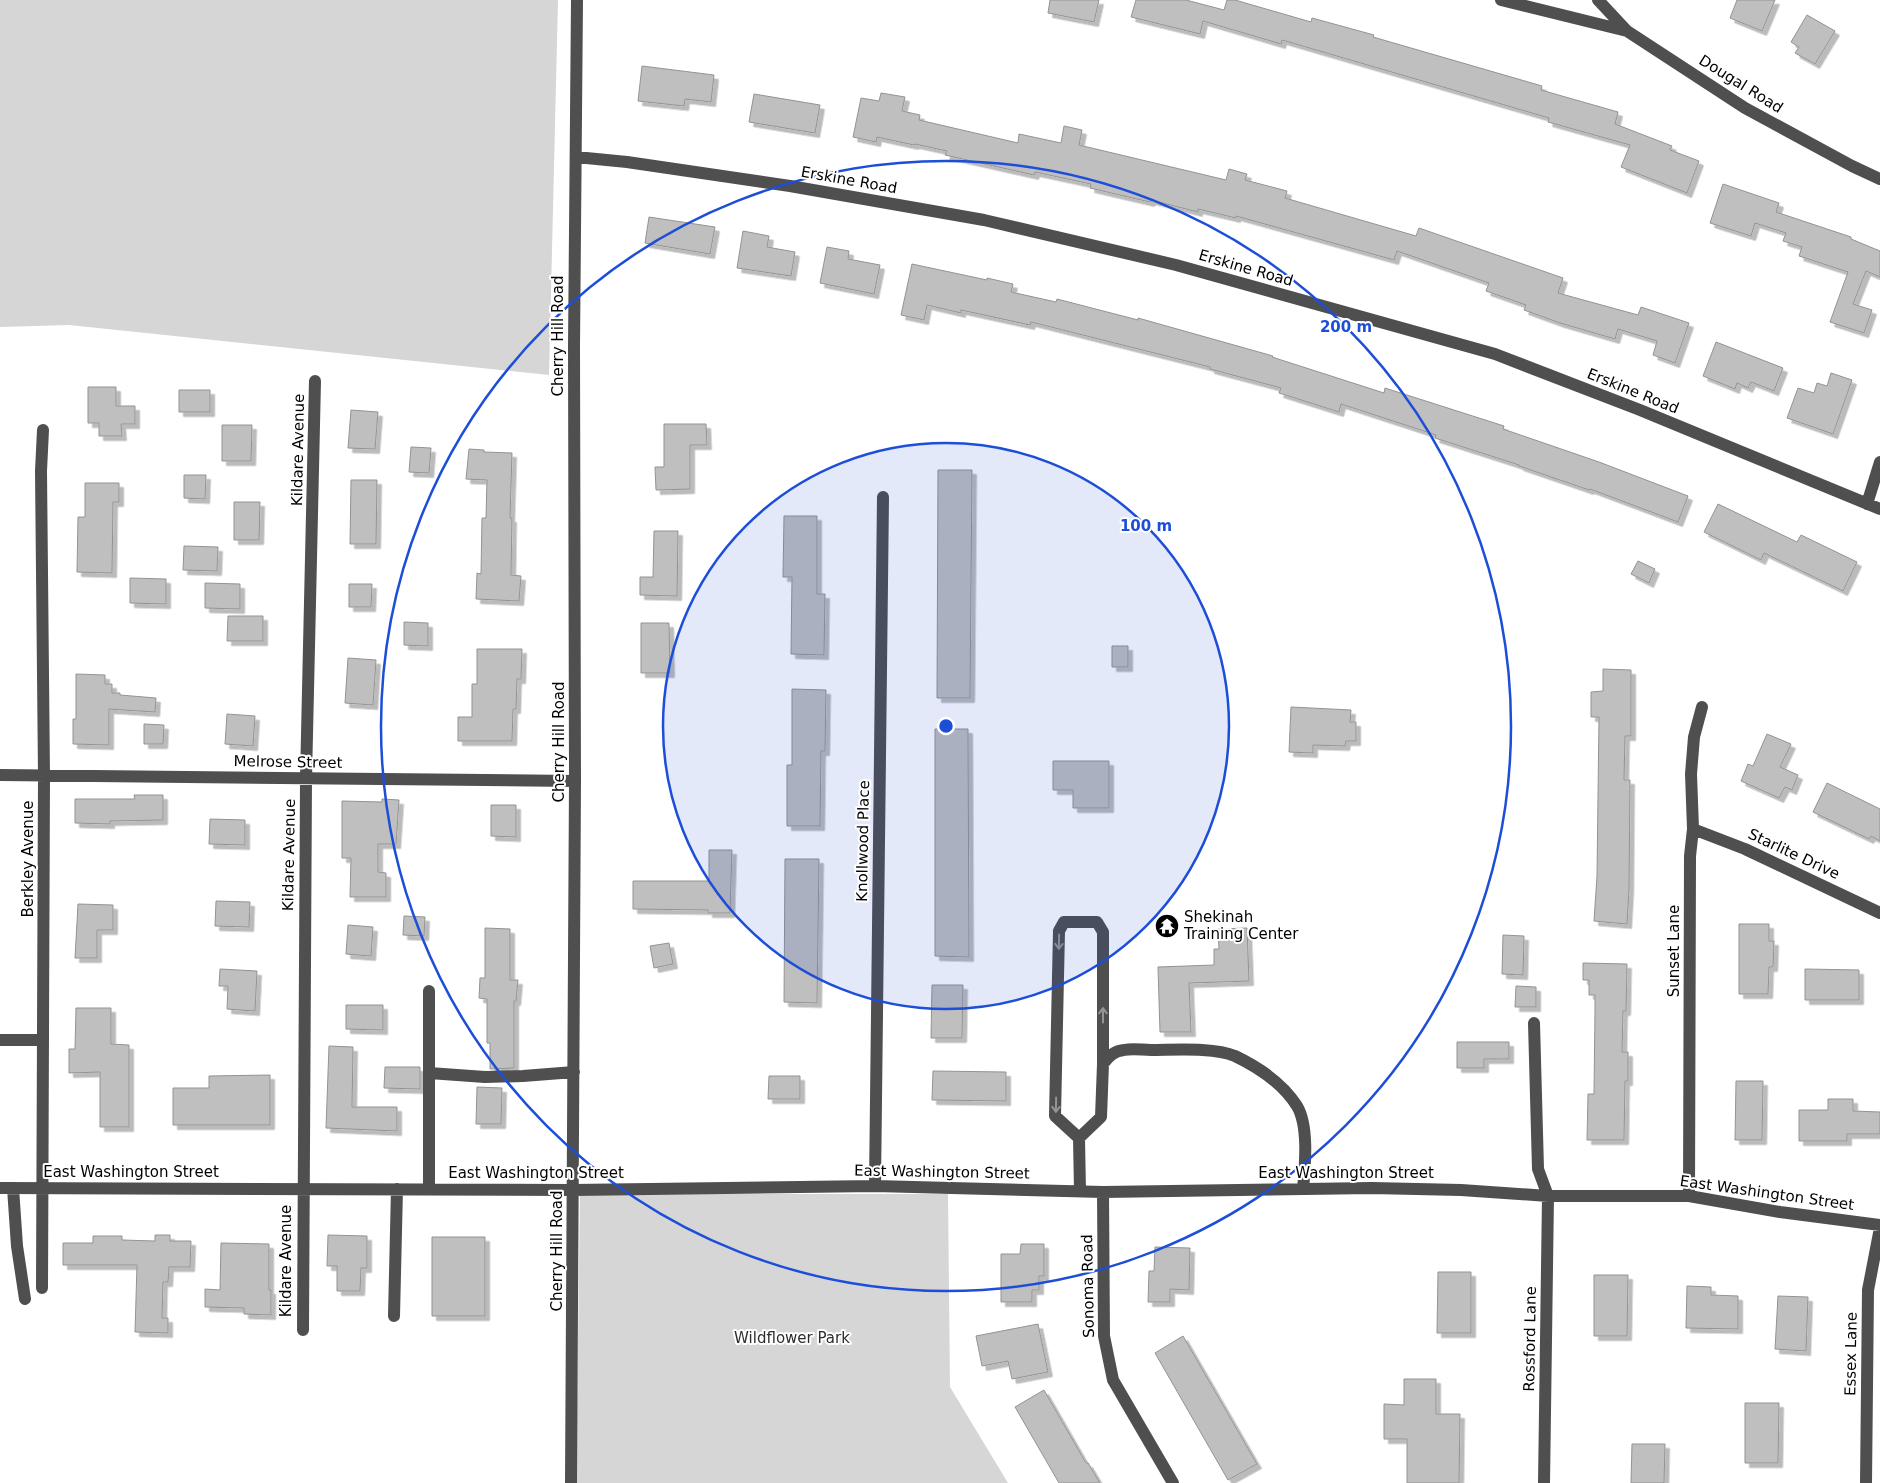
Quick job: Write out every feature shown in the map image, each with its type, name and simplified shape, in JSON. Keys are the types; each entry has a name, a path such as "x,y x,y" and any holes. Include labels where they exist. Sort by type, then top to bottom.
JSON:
{"street":[{"name":"Cherry Hill Road","path":"571,1483 575,781 574,347 577,0"},
{"path":"1501,0 1628,31"},
{"name":"Dougal Road","path":"1598,0 1628,31 1745,108 1852,166 1880,179"},
{"name":"Erskine Road","path":"576,158 627,162 790,186 974,219 1176,265 1495,354 1640,410 1880,510"},
{"name":"Kildare Avenue","path":"303,1330 302,1189 306,779 315,381"},
{"name":"Berkley Avenue","path":"42,1288 44,776 41,471 43,430"},
{"path":"1867,504 1880,462"},
{"name":"Knollwood Place","path":"875,1186 883,496"},
{"name":"Sunset Lane","path":"1689,1196 1690,856 1693,829 1691,774 1694,737 1702,707"},
{"name":"Melrose Street","path":"0,776 575,781"},
{"name":"Starlite Drive","path":"1693,829 1745,849 1880,913"},
{"path":"1079,1138 1101,1117 1103,932 1097,922 1064,922 1059,931 1056,1116 1079,1138 1080,1191"},
{"path":"429,991 429,1189"},
{"path":"1534,1023 1538,1168 1548,1196"},
{"path":"0,1040 42,1040"},
{"path":"1103,1064 1110,1054 1124,1050 1204,1050 1233,1055 1256,1069 1280,1084 1298,1107 1303,1127 1305,1162 1303,1189"},
{"path":"429,1073 486,1077 574,1072"},
{"name":"East Washington Street","path":"7,1188 573,1190 875,1186 1103,1192 1372,1188 1461,1190 1548,1196 1689,1196 1780,1212 1880,1226"},
{"path":"7,1188 25,1298"},
{"path":"394,1316 397,1189"},
{"name":"Sonoma Road","path":"1103,1192 1104,1336 1113,1380 1173,1483"},
{"name":"Rossford Lane","path":"1544,1483 1548,1196"},
{"name":"Essex Lane","path":"1866,1483 1868,1290 1880,1226"}],"green space":[{"path":"0,0 558,0 549,375 69,325 0,327"},
{"name":"Wildflower Park","path":"580,1194 948,1194 950,1387 1008,1483 576,1483"}],"building":[{"path":"1050,0 1099,0 1094,22 1048,13"},
{"path":"1136,0 1186,0 1224,10 1227,0 1235,0 1311,22 1312,18 1374,35 1373,37 1542,86 1541,90 1618,112 1615,124 1672,146 1670,150 1699,161 1687,193 1621,167 1630,145 1548,122 1549,118 1282,40 1281,44 1203,21 1200,34 1131,17"},
{"path":"1737,0 1775,0 1762,31 1730,18"},
{"path":"1807,15 1835,31 1815,64 1795,53 1799,47 1791,42"},
{"path":"642,66 714,75 711,102 685,99 684,106 638,101"},
{"path":"881,93 905,97 902,111 920,115 919,120 1018,143 1019,134 1061,143 1064,126 1082,130 1079,145 1226,180 1229,169 1247,174 1245,180 1287,191 1285,198 1416,236 1419,228 1563,278 1558,293 1638,315 1641,307 1689,323 1675,363 1653,355 1657,341 1618,329 1615,339 1560,323 1524,310 1526,305 1486,291 1489,283 1397,251 1394,260 1236,216 1236,218 1198,209 1198,212 1151,200 1150,202 1090,188 1091,184 1035,172 1034,175 945,155 947,151 915,144 877,137 876,142 853,137 861,98 879,101"},
{"path":"754,94 820,105 815,133 749,122"},
{"path":"1723,184 1779,203 1776,212 1851,237 1851,239 1880,251 1880,277 1866,271 1853,304 1872,310 1864,333 1830,322 1848,272 1799,256 1802,247 1783,241 1786,233 1755,223 1751,236 1710,223"},
{"path":"649,217 715,227 710,254 645,243"},
{"path":"743,231 769,236 767,247 795,252 791,276 737,268"},
{"path":"827,247 849,251 848,259 880,265 874,294 820,283"},
{"path":"912,264 1013,284 1011,292 1056,302 1057,299 1138,320 1138,318 1273,356 1384,393 1385,388 1504,426 1503,429 1599,462 1688,496 1678,522 1590,489 1435,438 1436,435 1341,404 1339,412 1279,393 1281,388 1210,369 1210,367 1031,322 1030,325 961,310 961,313 927,305 924,320 901,315"},
{"path":"1716,342 1783,368 1774,391 1751,382 1748,388 1737,383 1735,389 1703,376"},
{"path":"1831,373 1852,380 1833,434 1787,418 1798,388 1814,393 1817,383 1827,386"},
{"path":"88,387 116,387 116,406 135,406 135,424 121,424 122,436 99,436 99,423 88,423"},
{"path":"179,390 210,390 210,412 179,412"},
{"path":"351,410 378,412 375,449 348,448"},
{"path":"664,424 706,424 707,445 690,445 690,489 656,490 655,467 664,467"},
{"path":"222,425 252,425 251,461 222,461"},
{"path":"411,447 431,448 429,473 409,472"},
{"path":"469,449 484,450 484,452 512,453 511,575 521,576 519,601 476,599 477,573 481,574 482,518 486,518 487,480 466,479"},
{"path":"938,470 972,470 970,698 937,698"},
{"path":"184,475 206,475 205,499 184,498"},
{"path":"351,480 377,480 376,544 350,544"},
{"path":"85,483 119,483 119,502 113,502 112,573 77,572 78,517 85,517"},
{"path":"234,502 260,502 259,540 234,540"},
{"path":"1718,504 1797,542 1801,535 1857,562 1843,591 1764,553 1761,560 1704,532"},
{"path":"784,516 817,516 817,594 825,594 824,655 791,654 792,577 783,577"},
{"path":"654,531 678,531 677,596 640,595 640,577 653,577"},
{"path":"184,546 218,547 217,571 183,570"},
{"path":"1638,561 1655,569 1649,583 1631,574"},
{"path":"130,578 166,579 166,604 130,603"},
{"path":"205,583 240,584 240,609 205,608"},
{"path":"349,584 372,584 371,607 349,607"},
{"path":"228,616 263,616 263,641 227,641"},
{"path":"404,622 428,623 428,646 404,645"},
{"path":"641,623 669,623 670,673 641,673"},
{"path":"1112,646 1128,646 1128,667 1112,667"},
{"path":"477,649 522,649 521,679 517,679 516,709 513,709 512,741 458,741 458,717 472,717 472,684 477,684"},
{"path":"348,658 376,660 373,705 345,703"},
{"path":"1603,669 1631,670 1631,736 1625,736 1624,780 1630,780 1627,924 1594,921 1597,876 1599,717 1591,717 1591,692 1603,691"},
{"path":"76,674 105,675 105,684 112,684 112,693 156,698 155,712 109,709 109,745 73,744 73,719 76,719"},
{"path":"792,689 826,690 825,751 821,751 820,826 787,826 787,765 792,765"},
{"path":"1291,707 1351,710 1350,722 1356,722 1356,741 1346,741 1345,746 1313,745 1313,753 1289,752"},
{"path":"227,714 255,716 253,746 225,744"},
{"path":"144,724 164,725 163,744 144,744"},
{"path":"935,729 968,729 969,957 935,956"},
{"path":"1767,734 1791,744 1780,767 1798,775 1792,790 1785,787 1779,798 1741,781 1748,764 1753,766"},
{"path":"1053,761 1109,761 1109,808 1073,808 1073,790 1053,790"},
{"path":"1827,783 1880,809 1880,841 1871,836 1869,839 1813,812"},
{"path":"134,795 163,795 163,820 110,821 110,824 75,823 75,799 135,799"},
{"path":"382,799 399,800 396,844 378,844 378,872 386,873 386,897 350,897 351,858 342,858 342,801 382,802"},
{"path":"491,805 516,805 516,837 491,836"},
{"path":"210,819 245,820 245,845 209,844"},
{"path":"709,850 732,850 730,913 708,913 708,910 633,909 633,881 709,881"},
{"path":"785,859 819,859 817,1003 784,1002"},
{"path":"216,901 250,902 249,927 215,926"},
{"path":"78,904 113,905 113,930 97,930 97,958 75,958"},
{"path":"404,916 425,917 424,936 403,935"},
{"path":"1739,924 1769,924 1769,941 1774,941 1773,967 1769,967 1768,994 1739,994"},
{"path":"348,925 373,927 371,956 346,954"},
{"path":"485,928 510,929 510,980 518,980 516,1001 514,1001 514,1068 490,1069 490,1043 487,1043 487,999 479,998 480,978 485,978"},
{"path":"1247,928 1249,981 1189,983 1191,1032 1160,1032 1158,967 1214,965 1214,949 1219,949 1218,929"},
{"path":"1503,935 1524,936 1523,975 1502,974"},
{"path":"669,943 673,964 654,968 650,946"},
{"path":"1583,963 1627,964 1626,1011 1623,1011 1622,1052 1628,1052 1628,1081 1625,1081 1624,1140 1587,1140 1588,1094 1594,1094 1595,995 1589,995 1589,980 1583,980"},
{"path":"220,969 257,971 255,1011 227,1009 228,986 219,986"},
{"path":"1805,969 1859,970 1859,1000 1805,1000"},
{"path":"932,985 963,985 962,1038 931,1038"},
{"path":"1516,986 1536,987 1536,1007 1515,1007"},
{"path":"346,1005 383,1005 383,1030 346,1029"},
{"path":"76,1008 111,1008 111,1044 129,1045 129,1127 100,1127 100,1072 69,1073 69,1049 75,1049"},
{"path":"1457,1042 1509,1042 1509,1059 1484,1059 1484,1068 1457,1068"},
{"path":"329,1046 353,1047 352,1107 397,1107 397,1131 326,1128"},
{"path":"385,1067 420,1067 420,1089 384,1088"},
{"path":"933,1071 1006,1072 1006,1101 932,1100"},
{"path":"270,1075 270,1125 173,1125 173,1088 209,1088 209,1076"},
{"path":"769,1076 800,1076 800,1099 768,1099"},
{"path":"1736,1081 1763,1081 1762,1140 1735,1140"},
{"path":"477,1087 502,1088 501,1124 476,1124"},
{"path":"1828,1099 1853,1099 1853,1111 1880,1112 1880,1134 1847,1134 1847,1141 1799,1141 1799,1110 1828,1110"},
{"path":"155,1235 170,1235 170,1241 191,1241 190,1267 169,1267 168,1282 163,1282 162,1318 168,1318 168,1333 135,1332 137,1265 63,1265 63,1243 93,1243 93,1236 122,1236 122,1240 155,1241"},
{"path":"328,1235 367,1236 367,1268 361,1268 360,1291 337,1291 337,1266 327,1266"},
{"path":"432,1237 485,1237 485,1316 432,1316"},
{"path":"221,1243 269,1244 271,1315 244,1314 244,1308 205,1307 205,1289 220,1290"},
{"path":"1021,1244 1044,1244 1044,1276 1039,1276 1039,1290 1032,1290 1032,1302 1001,1302 1001,1254 1020,1254"},
{"path":"1155,1247 1190,1248 1189,1290 1170,1289 1170,1302 1148,1302 1149,1271 1154,1271"},
{"path":"1438,1272 1471,1272 1471,1333 1437,1333"},
{"path":"1594,1275 1628,1275 1627,1336 1594,1336"},
{"path":"1687,1286 1711,1287 1711,1295 1738,1296 1738,1329 1686,1328"},
{"path":"1778,1296 1808,1297 1806,1351 1775,1349"},
{"path":"1038,1324 1048,1372 1012,1379 1008,1361 982,1366 976,1336"},
{"path":"1183,1336 1257,1464 1228,1480 1155,1353"},
{"path":"1404,1379 1436,1379 1436,1414 1460,1414 1459,1483 1407,1483 1407,1439 1384,1439 1384,1404 1404,1405"},
{"path":"1044,1390 1086,1463 1088,1463 1100,1483 1059,1483 1015,1407"},
{"path":"1745,1403 1779,1403 1778,1463 1745,1463"},
{"path":"1632,1444 1665,1444 1664,1483 1631,1483"}],"place":[{"name":"Shekinah Training Center","path":"1167,926"}]}
